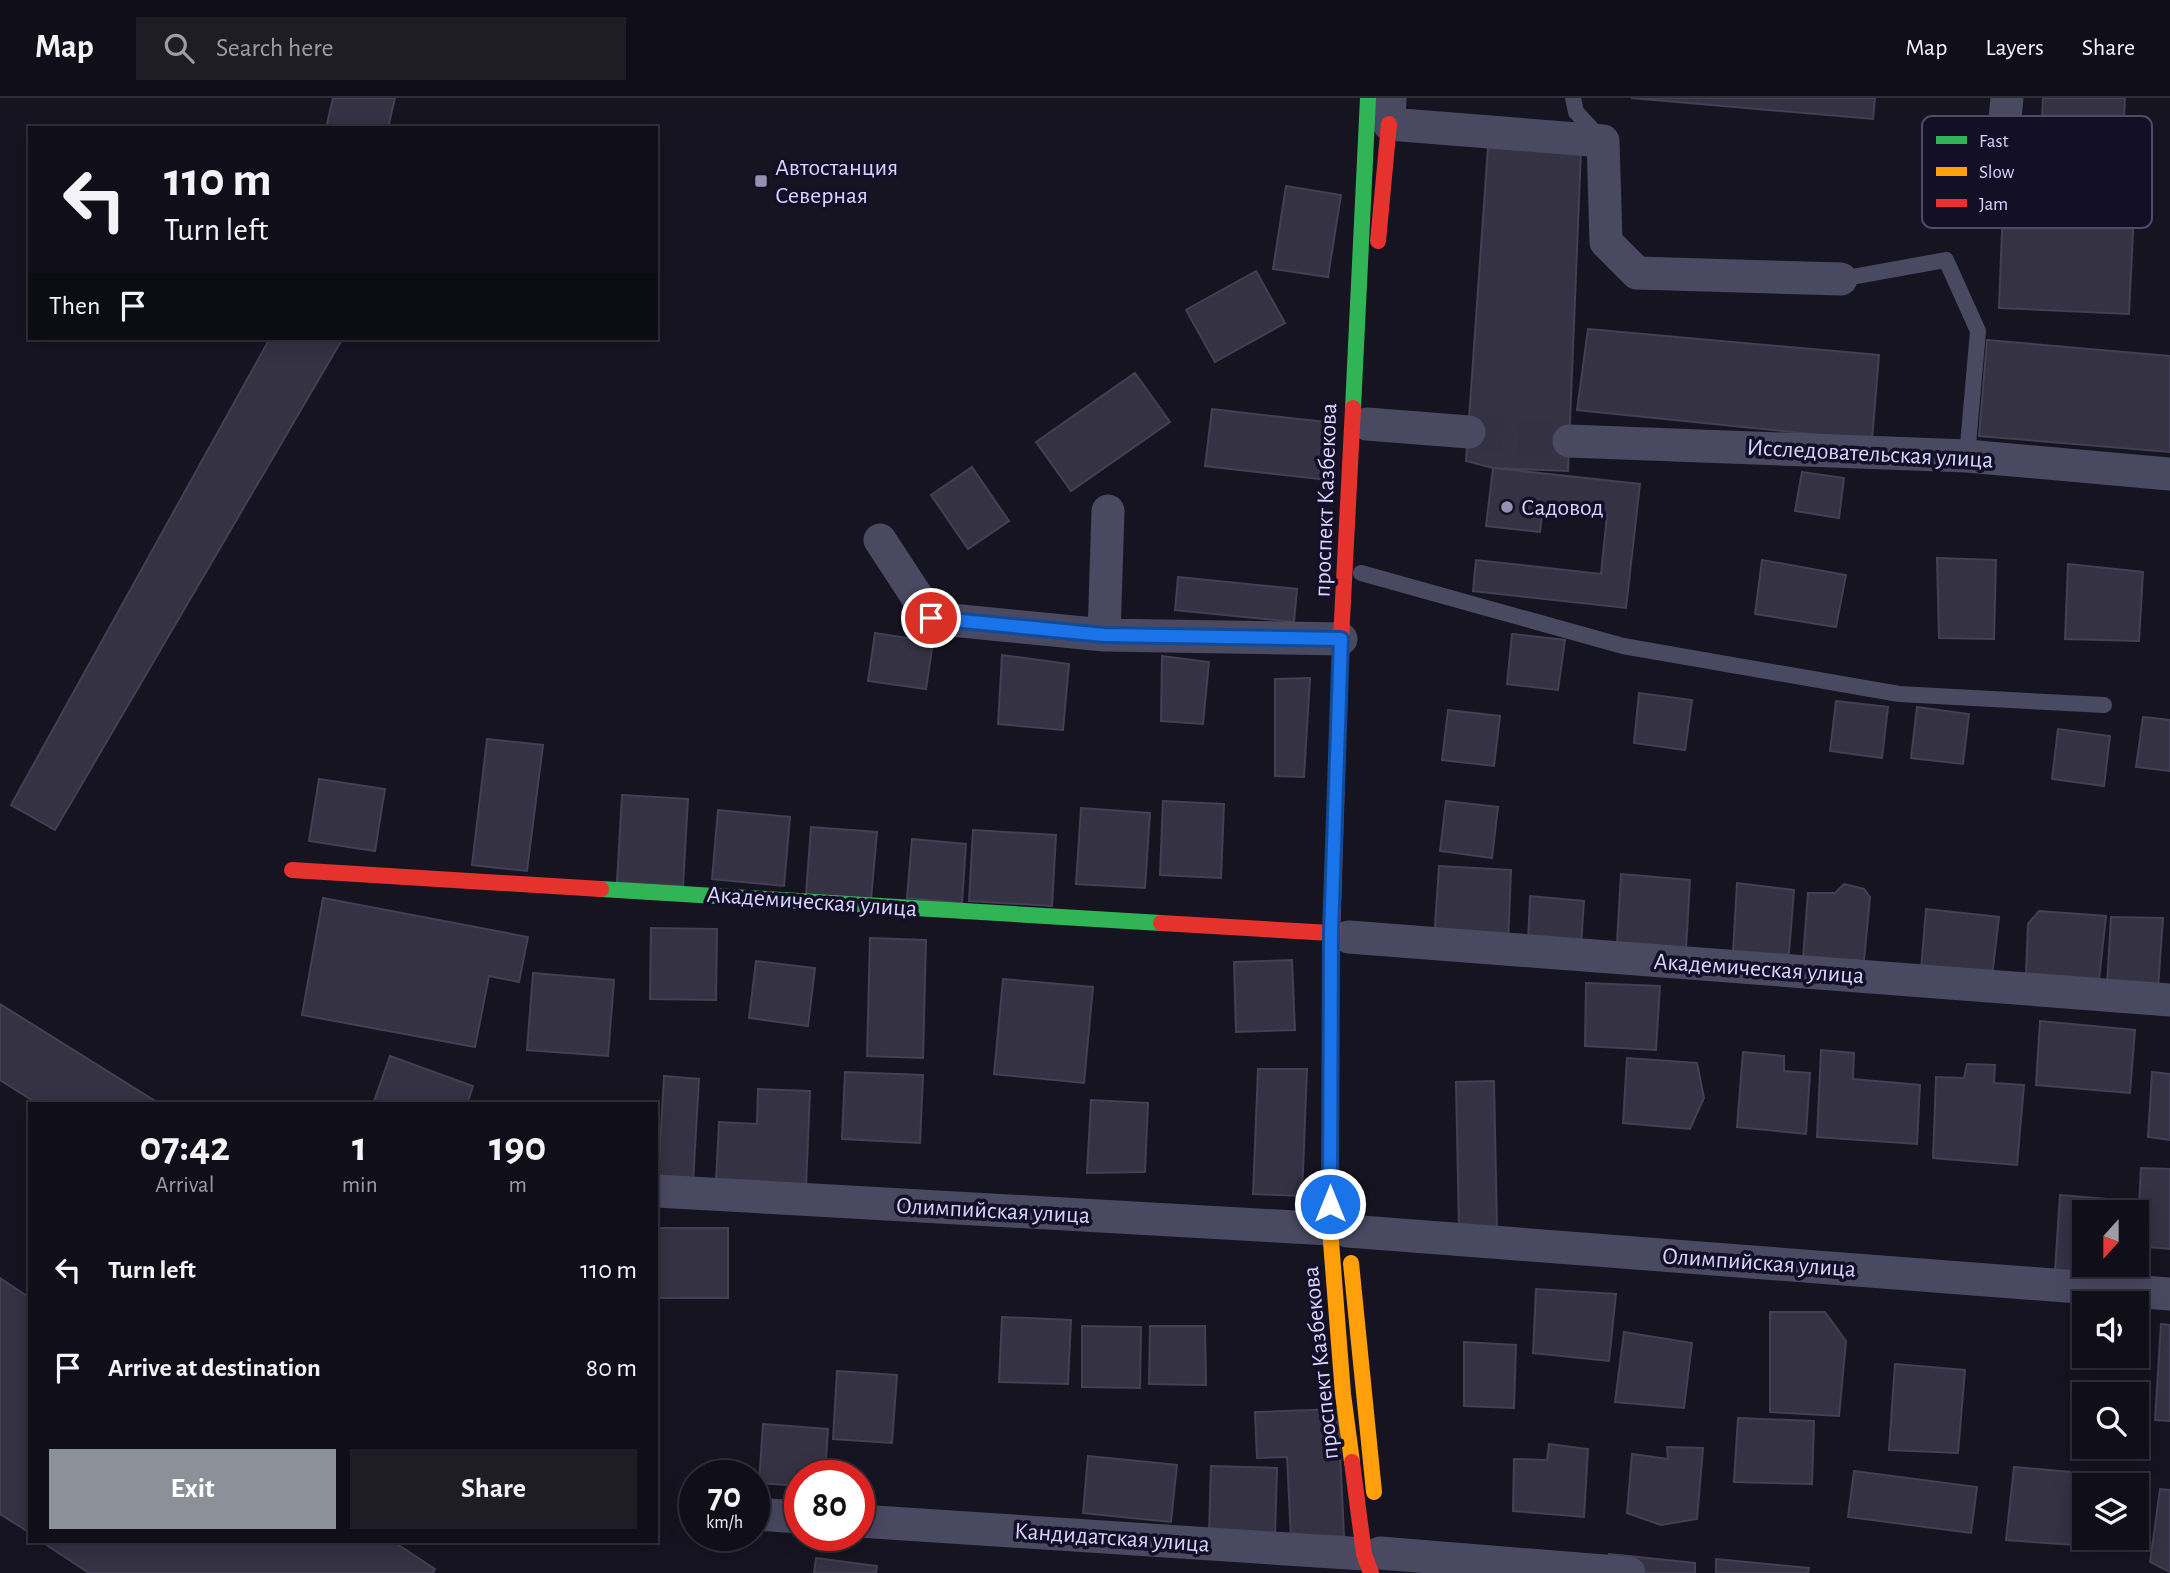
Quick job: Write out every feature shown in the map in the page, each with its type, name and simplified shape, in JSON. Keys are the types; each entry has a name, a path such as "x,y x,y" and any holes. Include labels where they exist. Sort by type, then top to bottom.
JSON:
{"main road":[{"name":"проспект Казбекова","path":"1368,98 1341,639 1345,936 1342,1226 1343,1394 1376,1559"},
{"path":"1363,519 1375,271 1389,111"},
{"name":"Академическая улица","path":"292,870 1345,936"},
{"path":"1342,1226 1376,1513"}],"street":[{"path":"2005,116 2007,98"},
{"path":"1389,111 1603,141 1606,242 1637,273 1841,279"},
{"path":"1367,424 1468,432"},
{"name":"Исследовательская улица","path":"1569,441 1967,456 2170,474"},
{"path":"1104,635 1108,511"},
{"path":"880,540 931,618 1104,635 1341,639"},
{"name":"Академическая улица","path":"1345,936 2170,1000"},
{"name":"Олимпийская улица","path":"658,1191 1342,1226 2170,1294"},
{"name":"Кандидатская улица","path":"875,1522 1376,1559 1629,1573"}],"lane":[{"path":"1573,98 1576,112 1603,141"},
{"path":"1841,279 1946,260 1978,331 1967,456"},
{"path":"1362,574 1637,649 1899,694 2104,705"}],"building":[{"path":"333,98 395,98 388,126 326,126"},
{"path":"1631,98 1875,98 1873,119"},
{"path":"2043,98 2125,98 2124,116 2042,116"},
{"path":"1488,147 1581,151 1568,471 1493,468 1466,461"},
{"path":"1286,186 1341,195 1328,277 1273,269"},
{"path":"2002,228 2133,228 2129,314 1999,308"},
{"path":"1256,271 1285,323 1215,362 1186,310"},
{"path":"1588,329 1879,355 1872,440 1577,410"},
{"path":"269,340 342,340 55,830 11,805"},
{"path":"1987,340 2170,356 2170,452 1979,436"},
{"path":"1135,373 1170,422 1071,491 1036,442"},
{"path":"1212,409 1334,423 1328,480 1205,466"},
{"path":"972,467 1009,521 968,549 931,495"},
{"path":"1493,468 1640,484 1626,608 1473,591 1476,560 1601,574 1607,515 1543,507 1540,532 1486,526"},
{"path":"1802,472 1844,478 1839,518 1795,511"},
{"path":"1937,558 1996,560 1994,639 1939,638"},
{"path":"1762,560 1846,575 1836,627 1755,614"},
{"path":"2068,564 2143,572 2139,641 2065,639"},
{"path":"1178,577 1297,589 1294,622 1175,610"},
{"path":"875,633 933,642 926,689 868,681"},
{"path":"1512,634 1565,640 1558,690 1507,684"},
{"path":"1002,655 1069,664 1063,730 998,724"},
{"path":"1162,656 1209,662 1203,724 1161,721"},
{"path":"1310,678 1304,777 1275,776 1275,679"},
{"path":"1639,693 1692,700 1685,750 1634,743"},
{"path":"1836,701 1888,707 1882,758 1830,751"},
{"path":"1917,707 1969,714 1963,764 1911,758"},
{"path":"1448,710 1500,716 1494,766 1442,760"},
{"path":"2143,717 2170,720 2170,771 2136,767"},
{"path":"2058,729 2110,736 2104,786 2052,779"},
{"path":"487,739 543,745 527,871 472,865"},
{"path":"319,779 385,789 375,851 309,841"},
{"path":"622,795 688,799 683,886 617,882"},
{"path":"1163,801 1224,804 1221,878 1160,875"},
{"path":"1446,801 1498,807 1492,858 1440,851"},
{"path":"1081,808 1150,813 1145,888 1076,884"},
{"path":"718,810 790,817 784,886 712,879"},
{"path":"811,827 877,832 871,900 806,894"},
{"path":"973,830 1056,835 1052,906 969,901"},
{"path":"912,839 966,844 962,903 907,898"},
{"path":"1439,866 1511,870 1508,944 1434,940"},
{"path":"1621,874 1690,880 1686,950 1617,943"},
{"path":"1737,883 1794,890 1789,953 1763,967 1733,952"},
{"path":"1844,884 1864,889 1870,897 1864,961 1803,959 1808,893 1835,893"},
{"path":"1530,896 1584,901 1581,946 1528,941"},
{"path":"323,898 528,937 519,982 489,976 475,1047 302,1015"},
{"path":"1926,909 1999,917 1992,977 1921,970"},
{"path":"2039,911 2106,916 2099,980 2026,975 2028,924"},
{"path":"2111,917 2163,918 2158,989 2107,986"},
{"path":"651,928 717,929 716,1000 650,999"},
{"path":"870,938 926,940 923,1058 867,1056"},
{"path":"1292,960 1295,1030 1236,1032 1234,962"},
{"path":"756,961 815,968 808,1026 749,1018"},
{"path":"533,973 614,980 608,1056 527,1050"},
{"path":"1003,979 1093,987 1084,1083 994,1074"},
{"path":"1586,983 1660,986 1656,1050 1585,1046"},
{"path":"0,1004 157,1102 35,1102 0,1080"},
{"path":"2040,1021 2135,1030 2130,1093 2036,1085"},
{"path":"1821,1050 1854,1053 1853,1079 1920,1085 1917,1144 1817,1137"},
{"path":"1743,1052 1784,1056 1784,1071 1810,1073 1806,1134 1737,1127"},
{"path":"390,1056 473,1086 468,1102 374,1102"},
{"path":"1627,1058 1697,1063 1704,1098 1690,1129 1623,1123"},
{"path":"1967,1064 1995,1065 1994,1083 2024,1085 2017,1165 1933,1158 1936,1077 1964,1078"},
{"path":"1258,1069 1307,1069 1302,1196 1253,1194"},
{"path":"845,1072 923,1075 920,1143 842,1139"},
{"path":"2152,1072 2170,1074 2170,1140 2148,1137"},
{"path":"664,1076 699,1079 693,1183 658,1181"},
{"path":"1494,1081 1497,1229 1459,1230 1456,1082"},
{"path":"758,1089 810,1091 806,1187 716,1182 719,1122 757,1124"},
{"path":"1091,1100 1148,1103 1145,1172 1087,1173"},
{"path":"2141,1168 2170,1169 2170,1249 2149,1247 2149,1200 2139,1200"},
{"path":"2060,1195 2119,1200 2072,1200 2072,1271 2055,1270"},
{"path":"658,1228 728,1228 728,1298 658,1298"},
{"path":"0,1278 28,1297 28,1532 0,1514"},
{"path":"1536,1289 1616,1294 1609,1361 1533,1353"},
{"path":"1770,1312 1825,1312 1846,1341 1839,1416 1770,1412"},
{"path":"1002,1317 1071,1320 1068,1384 999,1382"},
{"path":"2161,1324 2170,1325 2170,1421 2155,1420"},
{"path":"1082,1326 1141,1327 1140,1388 1082,1387"},
{"path":"1150,1326 1205,1326 1206,1385 1149,1384"},
{"path":"1624,1332 1692,1343 1684,1408 1615,1402"},
{"path":"1464,1342 1516,1345 1514,1408 1464,1406"},
{"path":"1895,1364 1965,1370 1958,1453 1889,1450"},
{"path":"837,1371 897,1375 892,1443 833,1439"},
{"path":"1338,1409 1344,1536 1291,1538 1287,1457 1257,1458 1255,1412"},
{"path":"1738,1418 1814,1421 1812,1484 1734,1482"},
{"path":"763,1424 828,1429 826,1460 784,1460 784,1485 770,1484 770,1460 761,1460"},
{"path":"1549,1444 1588,1449 1584,1517 1513,1511 1514,1459 1547,1460"},
{"path":"1667,1447 1703,1448 1697,1519 1661,1525 1627,1513 1632,1454 1668,1459"},
{"path":"1088,1456 1177,1465 1171,1522 1083,1513"},
{"path":"1211,1466 1277,1468 1275,1536 1209,1534"},
{"path":"2014,1467 2082,1473 2072,1473 2072,1545 2006,1540"},
{"path":"1854,1471 1977,1487 1971,1533 1848,1517"},
{"path":"2160,1489 2170,1490 2170,1572 2150,1562"},
{"path":"44,1543 396,1543 435,1569 433,1573 89,1573"},
{"path":"1609,1554 1695,1563 1695,1573 1608,1573"},
{"path":"816,1558 877,1566 876,1573 814,1573"},
{"path":"1716,1559 1809,1568 1808,1573 1716,1573"}],"tunnel":[{"path":"1469,432 1569,441"}],"traffic: fast":[{"path":"1353,408 1368,98"},
{"path":"601,889 1161,923"}],"traffic: slow":[{"path":"1330,1008 1330,1229 1343,1394 1352,1462"},
{"path":"1351,1263 1374,1492"}],"traffic: jam":[{"path":"1378,241 1389,124"},
{"path":"1330,1008 1341,639 1353,408"},
{"path":"292,870 601,889"},
{"path":"1161,923 1331,933"},
{"path":"1352,1462 1364,1554 1371,1573"}],"place":[{"name":"Автостанция Северная","path":"761,181"},
{"name":"Садовод","path":"1507,507"}],"route":[{"path":"931,618 1104,635 1341,639 1331,933 1330,1204"}]}
